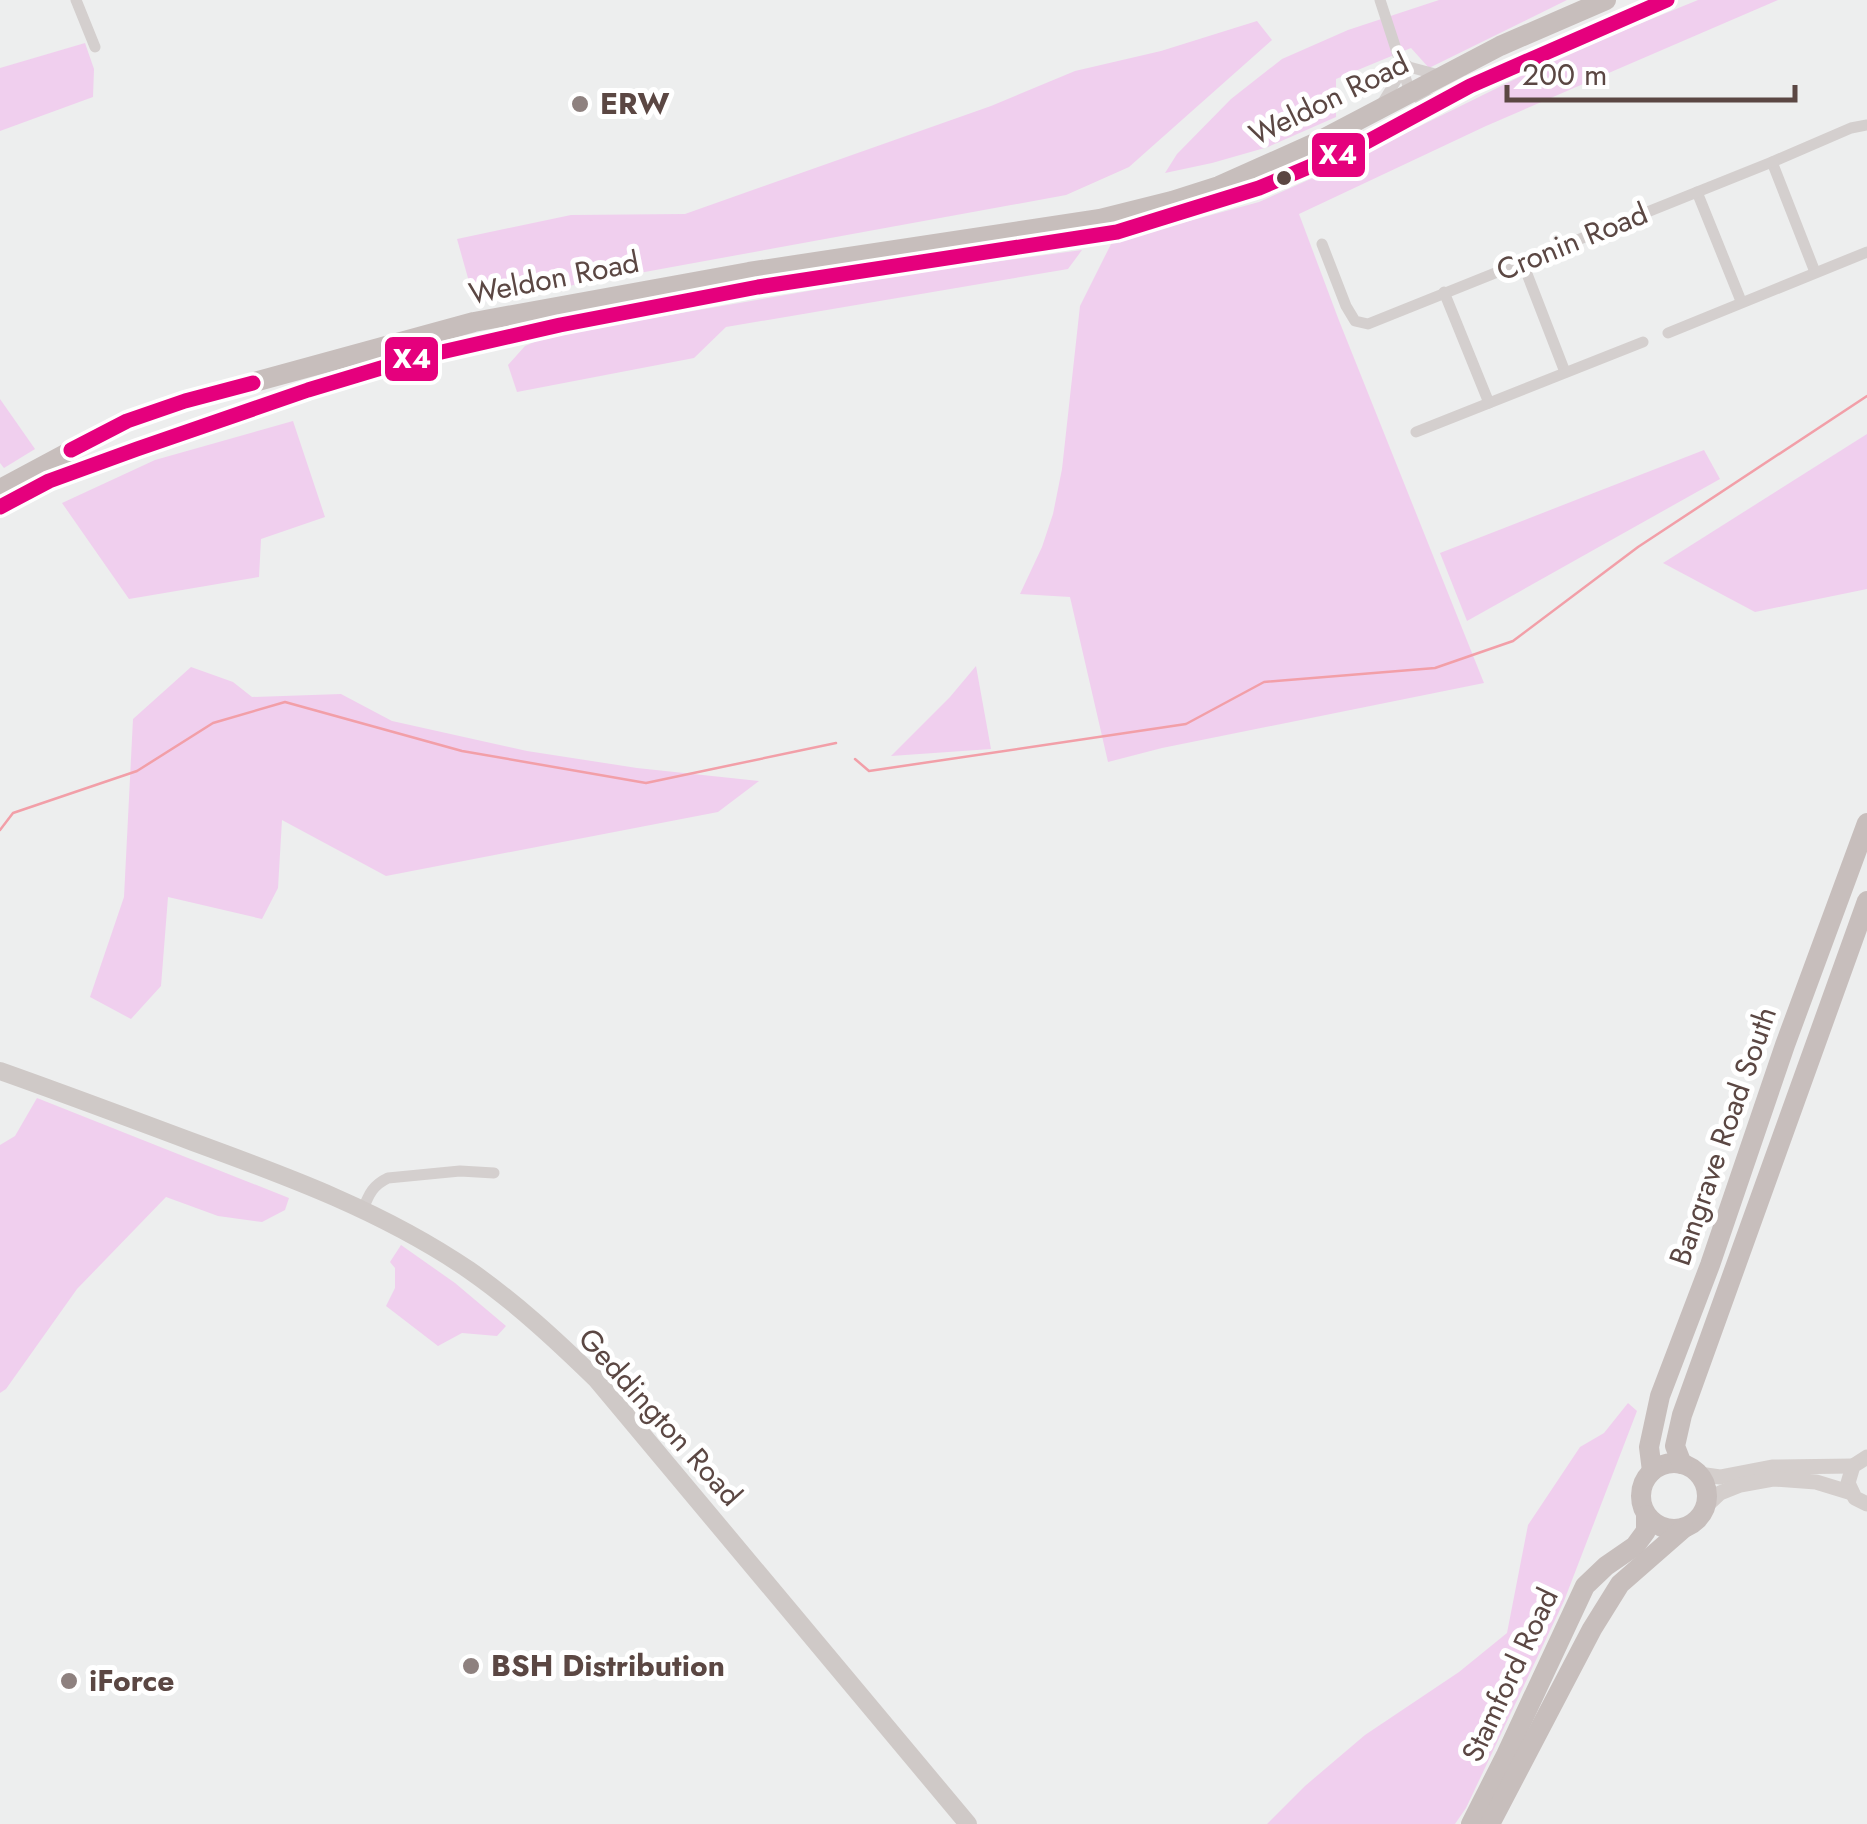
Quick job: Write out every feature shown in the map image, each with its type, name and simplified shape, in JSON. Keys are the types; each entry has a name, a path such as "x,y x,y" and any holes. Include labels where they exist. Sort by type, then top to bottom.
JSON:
{"highway":[{"name":"Weldon Road","path":"44,474 127,421 186,401 474,322 749,272 1109,225 1218,186 1313,144 1500,46 1606,0"},
{"name":"Weldon Road","path":"44,474 308,390 478,343 758,287 1109,225 1259,188 1361,146 1470,86 1666,0"},
{"path":"0,507 24,485 44,474"},
{"path":"0,489 24,485"},
{"name":"Bangrave Road South","path":"1652,1471 1648,1447 1660,1396 1867,823"},
{"name":"Bangrave Road South","path":"1690,1469 1676,1446 1682,1415 1867,901"},
{"path":"1664,1464 1690,1469 1707,1494 1696,1520 1684,1528 1663,1527 1646,1515 1641,1494 1652,1471 1664,1464"},
{"name":"Stamford Road","path":"1471,1824 1585,1586 1634,1546 1646,1531 1646,1515"},
{"name":"Stamford Road","path":"1490,1824 1592,1628 1620,1584 1684,1528"}],"main road":[{"name":"Geddington Road","path":"0,1071 285,1175 363,1209 470,1271 543,1328 596,1379 968,1824"}],"street":[{"path":"76,0 95,47"},
{"path":"1380,0 1410,92 1419,99 1430,100 1470,86"},
{"path":"1401,61 1443,76"},
{"path":"1376,110 1397,79 1401,61"},
{"name":"Cronin Road","path":"1322,244 1346,306 1356,321 1368,324 1850,128 1867,126"},
{"path":"1772,162 1815,272"},
{"path":"1698,192 1741,301"},
{"path":"1668,332 1867,252"},
{"path":"1522,262 1565,372"},
{"path":"1444,292 1488,403"},
{"path":"1416,432 1643,342"},
{"path":"363,1209 371,1190 388,1178 460,1171 494,1173"},
{"path":"1690,1469 1720,1477 1772,1468 1860,1462"},
{"path":"1860,1462 1848,1482 1852,1494 1867,1504"},
{"path":"1704,1508 1720,1493 1773,1479 1816,1482 1852,1494"}],"shaded area":[{"path":"1439,0 1567,0 1429,68 1411,48 1336,79 1336,117 1268,147 1165,173 1177,154 1231,99 1282,59 1348,30"},
{"path":"1698,0 1778,0 1486,126 1299,214 1484,683 1108,762 1070,597 1020,594 1053,514 1062,469 1080,306 1112,242 1259,202 1566,54"},
{"path":"1257,21 1272,40 1129,167 1066,195 475,303 457,239 571,215 685,214 991,106 1075,71 1161,51"},
{"path":"85,43 94,69 93,97 0,131 0,68"},
{"path":"1082,250 1068,269 726,327 694,358 517,392 508,365 525,346 548,336 919,272"},
{"path":"0,399 35,449 4,468 0,463"},
{"path":"293,421 325,517 261,539 259,577 129,599 62,503 155,460"},
{"path":"1867,434 1867,589 1755,612 1663,563"},
{"path":"1704,450 1720,479 1467,621 1440,553"},
{"path":"976,666 991,749 891,756 950,697"},
{"path":"191,667 233,682 252,697 341,694 392,721 527,751 759,781 718,812 386,876 282,820 278,888 262,919 168,897 161,986 131,1019 90,997 124,897 133,719"},
{"path":"37,1098 289,1198 285,1210 262,1222 218,1216 166,1197 77,1289 0,1393 0,1145 15,1136"},
{"path":"401,1245 506,1326 497,1336 462,1333 438,1346 386,1306 395,1288 395,1268 390,1262"},
{"path":"1628,1403 1637,1411 1564,1601 1455,1824 1267,1824 1365,1735 1459,1672 1507,1633 1528,1525 1580,1447 1604,1433"}],"waterway":[{"path":"855,759 869,771 1186,724 1264,682 1435,668 1513,641 1638,547 1867,396"},
{"path":"0,830 13,813 137,771 213,723 285,702 462,751 646,783 836,743"}],"transit line":[{"name":"X4","path":"0,507 49,481 137,449 411,359 560,325 758,287 1117,232 1259,188 1361,145 1470,86 1667,0"},
{"name":"X4","path":"71,450 127,421 253,383"}],"place":[{"name":"ERW","path":"580,104"},
{"name":"BSH Distribution","path":"471,1666"},
{"name":"iForce","path":"69,1681"}]}
